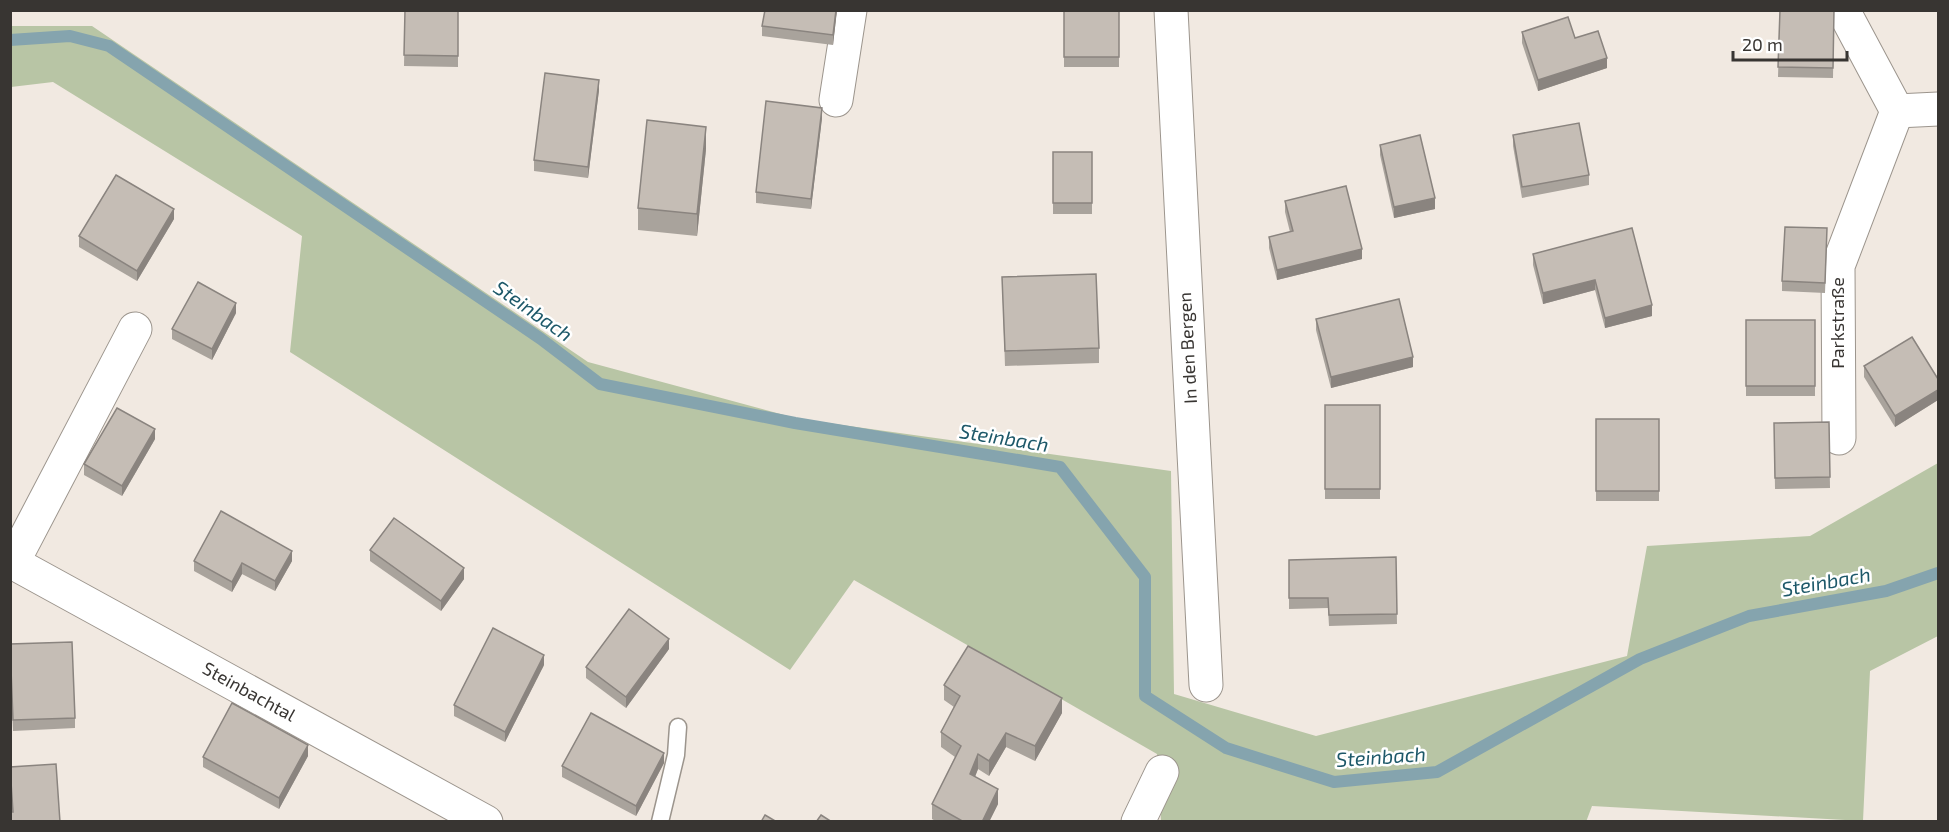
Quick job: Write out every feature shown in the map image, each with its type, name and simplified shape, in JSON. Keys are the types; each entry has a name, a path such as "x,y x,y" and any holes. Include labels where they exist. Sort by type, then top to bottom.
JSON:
{"street":[{"path":"836,100 850,10"},
{"name":"In den Bergen","path":"1171,10 1206,685"},
{"path":"1843,10 1897,111 1938,109"},
{"name":"Parkstraße","path":"1839,438 1838,266 1897,111"},
{"name":"Steinbachtal","path":"135,328 12,561 486,822"},
{"path":"1138,822 1162,772"}],"lane":[{"path":"660,822 676,755 678,727"}],"green space":[{"path":"10,26 92,26 588,362 799,419 1171,471 1174,694 1316,736 1627,656 1647,546 1810,536 1938,463 1938,636 1870,671 1863,821 1592,806 1586,822 1161,821 1157,754 854,580 790,670 290,352 302,236 53,82 11,87"}],"building":[{"path":"405,10 458,10 458,56 404,55"},
{"path":"765,10 836,10 833,35 762,26"},
{"path":"1064,10 1119,10 1119,57 1064,57"},
{"path":"1780,10 1834,10 1833,68 1778,67"},
{"path":"1568,17 1575,38 1598,31 1607,58 1538,80 1522,32"},
{"path":"545,73 599,80 588,167 534,160"},
{"path":"766,101 822,108 811,199 756,192"},
{"path":"647,120 706,127 697,214 638,208"},
{"path":"1579,123 1589,175 1522,187 1513,135"},
{"path":"1420,135 1435,198 1394,207 1380,145"},
{"path":"1053,152 1092,152 1092,203 1053,203"},
{"path":"116,175 174,209 137,271 79,236"},
{"path":"1346,186 1362,249 1277,270 1269,237 1293,231 1285,201"},
{"path":"1785,227 1827,228 1825,283 1782,281"},
{"path":"1632,228 1652,305 1605,318 1595,280 1543,293 1533,254"},
{"path":"1096,274 1099,348 1005,351 1002,277"},
{"path":"198,282 236,303 212,349 172,329"},
{"path":"1399,299 1413,357 1331,377 1316,319"},
{"path":"1746,320 1815,320 1815,386 1746,386"},
{"path":"1912,337 1938,379 1938,390 1895,416 1864,366"},
{"path":"1325,405 1380,405 1380,489 1325,489"},
{"path":"117,408 155,429 122,486 84,464"},
{"path":"1596,419 1659,419 1659,491 1596,491"},
{"path":"1829,422 1830,477 1775,478 1774,423"},
{"path":"221,511 292,551 275,581 242,563 232,582 194,561"},
{"path":"394,518 464,568 441,601 370,550"},
{"path":"1396,557 1397,614 1329,615 1328,598 1289,598 1289,560"},
{"path":"629,609 669,639 626,697 586,667"},
{"path":"493,628 544,655 505,732 454,705"},
{"path":"72,642 75,718 13,720 10,644"},
{"path":"968,646 1062,698 1035,746 1006,733 989,761 978,754 970,774 998,789 982,822 964,822 932,804 961,746 941,732 960,696 944,685"},
{"path":"232,703 308,745 279,798 203,757"},
{"path":"591,713 664,753 636,806 562,766"},
{"path":"56,764 60,822 10,822 10,812 13,812 10,767"},
{"path":"765,815 777,822 761,822"},
{"path":"821,815 832,822 816,822"}],"waterway":[{"name":"Steinbach","path":"10,40 70,36 109,46 541,339 600,384 795,423 1060,467 1145,577 1145,696 1226,748 1334,782 1437,772 1640,659 1749,616 1886,591 1938,573"}]}
